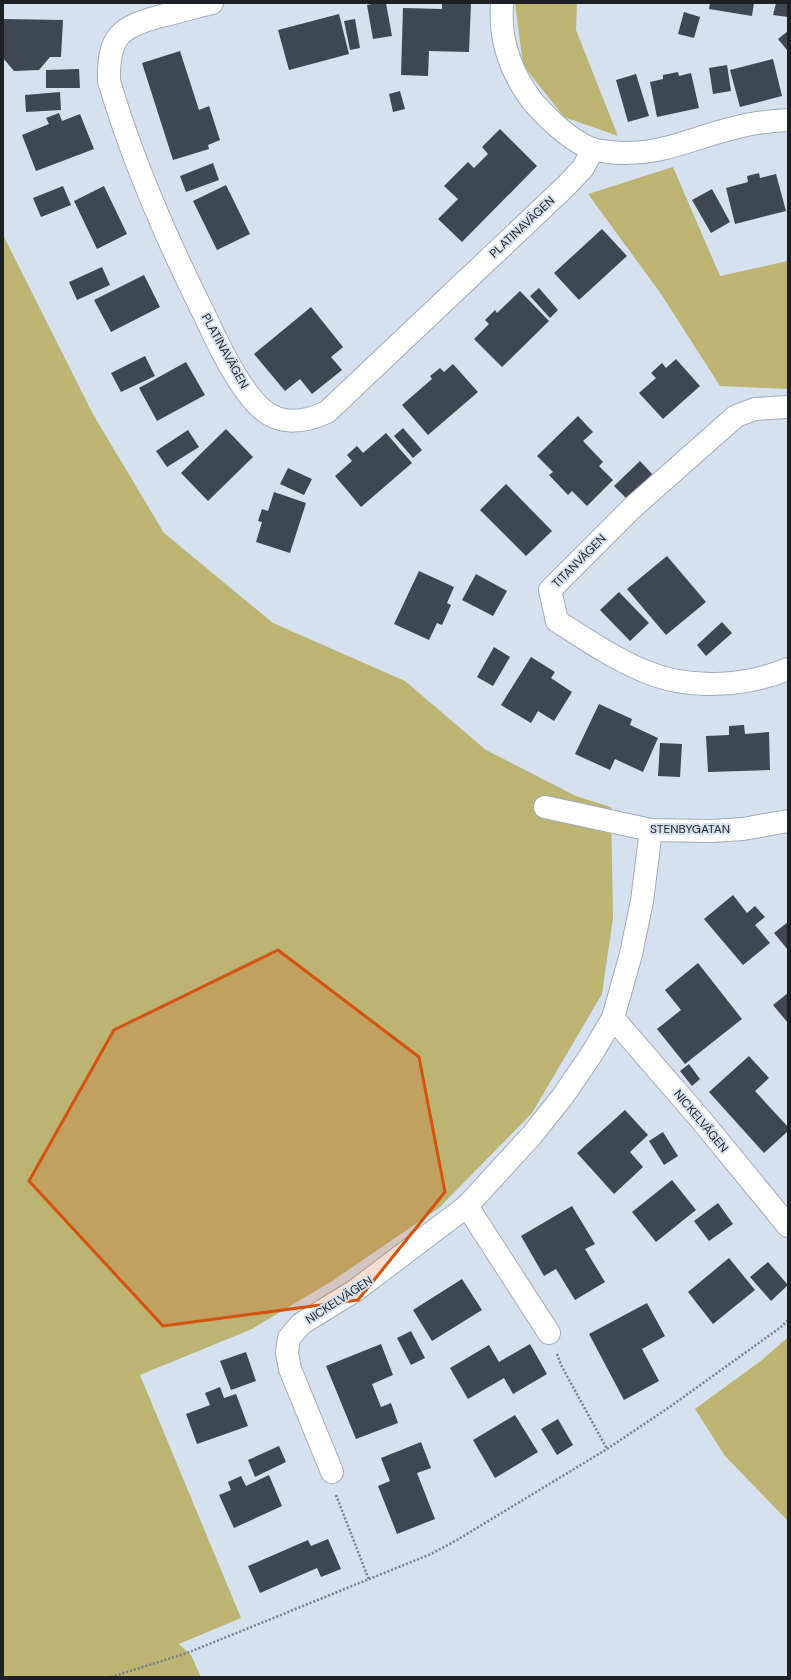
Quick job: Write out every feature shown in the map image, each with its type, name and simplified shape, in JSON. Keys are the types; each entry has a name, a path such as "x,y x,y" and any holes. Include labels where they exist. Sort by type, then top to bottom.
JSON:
{"street":[{"name":"PLATINAVÄGEN","path":"212,3 139,22 127,28 117,38 112,49 108,62 109,81 147,192 170,246 221,349 238,378 262,410 286,421 313,419 327,412 566,186 583,168 593,149"},
{"path":"502,3 503,37 508,56 519,81 531,99 553,123 579,142 593,149 618,153 664,150 735,127 788,120"},
{"name":"TITANVÄGEN","path":"786,677 725,684 696,684 646,672 621,660 557,621 550,590 632,508 736,416 755,409 788,407"},
{"name":"STENBYGATAN","path":"545,807 651,830 711,831 742,829 788,821"},
{"name":"NICKELVÄGEN","path":"332,1472 290,1369 288,1353 289,1338 302,1324 356,1290 467,1206 532,1134 563,1096 593,1052 613,1018 631,954 642,901 651,830"},
{"name":"NICKELVÄGEN","path":"613,1018 702,1121 788,1226"},
{"path":"467,1206 549,1333"}],"path":[{"path":"111,1677 187,1653 431,1554 457,1540 607,1449 671,1406 781,1327 788,1320"},
{"path":"781,1327 788,1326"},
{"path":"549,1333 561,1365 607,1449"},
{"path":"332,1472 337,1499 369,1580"}],"highlighted area":[{"path":"278,950 419,1057 445,1192 358,1300 163,1326 29,1181 114,1030"}],"shaded area":[{"path":"515,3 577,3 576,30 618,136 564,117 523,65"},
{"path":"673,167 720,276 788,261 788,389 720,386 661,294 588,194"},
{"path":"3,235 94,416 164,533 273,623 405,681 486,750 576,796 611,807 613,918 602,994 532,1113 439,1208 332,1281 252,1329 140,1375 241,1618 179,1644 191,1655 201,1677 3,1677"},
{"path":"788,1337 788,1521 725,1456 695,1409 762,1360"}],"building":[{"path":"386,3 392,36 373,39 367,5"},
{"path":"442,3 471,3 469,52 429,51 428,76 401,75 403,8 442,9"},
{"path":"710,3 754,3 752,16 709,9"},
{"path":"776,3 788,3 788,17 773,15"},
{"path":"684,12 700,17 694,38 678,34"},
{"path":"339,14 349,54 289,70 278,30"},
{"path":"3,19 63,20 61,57 50,57 39,70 14,71 3,58"},
{"path":"355,19 360,48 350,50 344,21"},
{"path":"788,31 788,49 787,50 778,39"},
{"path":"180,51 199,110 209,106 220,140 208,145 209,149 173,160 142,63"},
{"path":"773,59 782,96 740,107 730,70"},
{"path":"727,65 731,91 713,94 709,68"},
{"path":"79,69 80,88 46,88 46,70"},
{"path":"678,72 679,76 691,73 699,108 657,117 650,82 663,79 663,75"},
{"path":"636,74 649,116 628,122 616,80"},
{"path":"400,91 405,109 393,112 389,94"},
{"path":"60,92 61,110 26,112 25,95"},
{"path":"59,113 62,121 80,114 94,149 36,171 22,135 49,124 46,118"},
{"path":"500,129 537,166 462,242 438,219 458,199 444,186 468,162 474,168 488,154 482,147"},
{"path":"213,163 219,180 186,192 180,176"},
{"path":"759,173 760,178 776,174 786,211 735,224 726,188 748,182 747,176"},
{"path":"226,185 250,234 217,250 193,201"},
{"path":"63,186 71,205 41,217 33,198"},
{"path":"104,186 127,234 97,249 74,201"},
{"path":"712,189 730,222 711,233 692,200"},
{"path":"602,229 627,256 579,300 554,273"},
{"path":"102,267 110,285 77,300 69,282"},
{"path":"144,275 160,307 111,332 94,300"},
{"path":"539,288 558,310 550,318 530,296"},
{"path":"520,291 549,321 502,367 474,339 489,324 485,320 495,310 497,313"},
{"path":"311,307 343,347 331,357 342,370 312,394 300,379 285,391 254,354"},
{"path":"145,356 155,376 121,392 111,373"},
{"path":"676,359 700,386 663,419 639,393 656,378 651,373 662,363 666,368"},
{"path":"186,362 205,395 157,421 139,388"},
{"path":"453,364 478,392 428,435 402,405 432,379 430,376 440,368 444,372"},
{"path":"578,416 593,432 583,441 603,462 599,466 613,480 587,506 572,491 568,495 549,475 553,472 537,456"},
{"path":"403,428 422,450 413,458 394,436"},
{"path":"226,429 253,457 208,501 181,473"},
{"path":"188,430 199,447 167,467 156,451"},
{"path":"386,433 412,463 361,507 335,476 352,461 347,455 357,446 363,453"},
{"path":"640,461 654,476 629,501 614,486"},
{"path":"288,468 312,479 304,495 280,484"},
{"path":"506,484 552,531 526,556 480,510"},
{"path":"274,492 306,503 290,553 256,542 262,522 258,521 262,509 268,511"},
{"path":"667,556 706,602 666,635 627,589"},
{"path":"419,571 454,587 447,603 451,605 442,625 437,623 429,640 394,624"},
{"path":"476,574 507,591 493,616 462,600"},
{"path":"619,592 649,623 630,641 600,610"},
{"path":"722,622 732,633 706,656 697,645"},
{"path":"494,647 510,657 493,686 477,677"},
{"path":"531,657 555,672 551,678 572,692 554,721 538,711 531,723 501,705"},
{"path":"599,704 632,719 630,725 658,738 643,772 615,759 610,770 575,754"},
{"path":"744,725 745,734 769,732 770,770 708,772 706,736 729,735 729,726"},
{"path":"660,743 682,744 680,777 658,776"},
{"path":"733,895 747,913 755,906 765,917 755,925 770,943 743,965 704,919"},
{"path":"788,922 788,950 774,933"},
{"path":"698,963 742,1019 685,1064 657,1029 681,1010 665,990"},
{"path":"788,993 788,1023 773,1005"},
{"path":"749,1056 769,1078 755,1091 788,1127 788,1131 764,1153 709,1092"},
{"path":"689,1064 700,1079 692,1086 680,1071"},
{"path":"625,1110 648,1135 630,1152 643,1167 614,1194 577,1153"},
{"path":"663,1132 678,1156 664,1165 649,1141"},
{"path":"672,1180 696,1210 656,1242 632,1212"},
{"path":"718,1203 733,1224 709,1241 694,1221"},
{"path":"572,1206 595,1244 585,1249 605,1282 575,1300 556,1269 544,1276 521,1236"},
{"path":"729,1258 755,1290 713,1324 688,1292"},
{"path":"768,1262 788,1285 771,1301 750,1277"},
{"path":"462,1279 482,1310 432,1341 413,1310"},
{"path":"647,1303 665,1336 642,1349 659,1381 624,1400 589,1334"},
{"path":"411,1331 425,1358 411,1365 397,1338"},
{"path":"381,1344 393,1375 372,1384 381,1407 391,1403 398,1423 356,1439 326,1366"},
{"path":"530,1344 547,1374 513,1394 504,1378 468,1399 450,1368 489,1345 499,1362"},
{"path":"246,1352 256,1381 231,1390 220,1361"},
{"path":"220,1387 224,1398 236,1394 248,1426 197,1444 186,1414 210,1405 205,1393"},
{"path":"515,1415 538,1452 495,1478 473,1440"},
{"path":"558,1419 573,1445 557,1455 541,1429"},
{"path":"421,1442 431,1468 417,1473 435,1519 397,1534 378,1486 390,1481 381,1458"},
{"path":"279,1446 286,1462 255,1477 248,1460"},
{"path":"269,1475 282,1506 234,1528 219,1495 231,1490 228,1482 241,1476 246,1486"},
{"path":"328,1539 341,1569 321,1577 317,1568 260,1593 248,1566 308,1540 311,1546"}]}
